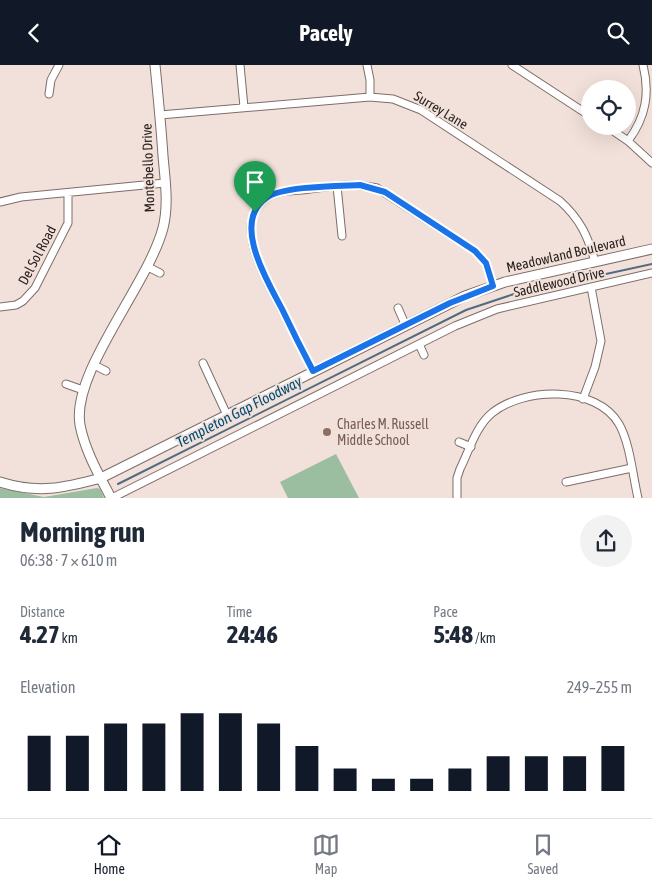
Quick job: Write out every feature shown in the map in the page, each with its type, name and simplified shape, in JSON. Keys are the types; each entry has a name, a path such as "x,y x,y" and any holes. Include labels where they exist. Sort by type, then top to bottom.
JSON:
{"street":[{"path":"50,94 51,80 59,65"},
{"name":"Montebello Drive","path":"111,498 90,455 80,423 83,390 94,365 148,267 163,226 166,205 165,183 155,65"},
{"path":"240,65 244,107"},
{"path":"367,65 370,80 370,97"},
{"path":"512,65 581,110"},
{"path":"628,141 638,127 645,109 647,87 643,65"},
{"name":"Surrey Lane","path":"160,115 370,97 393,99 420,110 560,201 582,227 594,262"},
{"path":"619,135 652,163"},
{"path":"0,201 21,197 165,183"},
{"path":"313,371 262,269 252,239 252,219 259,204 272,195 323,187 360,185 385,192 482,256 493,286"},
{"path":"337,186 342,236"},
{"name":"Del Sol Road","path":"0,307 16,305 29,296 35,288 68,223 68,193"},
{"name":"Meadowland Boulevard","path":"0,482 14,487 63,489 101,478 405,324 465,296 493,286 652,249"},
{"path":"148,267 160,273"},
{"name":"Saddlewood Drive","path":"111,498 419,344 497,309 652,273"},
{"path":"582,399 595,367 601,341 591,287"},
{"path":"398,309 405,324"},
{"path":"419,344 424,355"},
{"path":"203,363 227,415"},
{"path":"94,365 106,371"},
{"path":"66,384 83,390"},
{"path":"457,498 457,478 486,420 508,405 548,393 568,394 608,411 620,425 638,498"},
{"path":"459,441 471,447"},
{"path":"566,482 632,468"}],"green space":[{"path":"336,454 359,498 288,498 280,482"},
{"path":"0,488 44,497 97,488 100,489 104,498 0,498"}],"waterway":[{"name":"Templeton Gap Floodway","path":"118,484 466,310 514,294 652,264"}],"place":[{"name":"Charles M. Russell Middle School","path":"327,432"}],"route":[{"path":"360,185 377,188 482,256 493,286 465,296 405,324 313,371 258,260 252,239 252,219 255,212 259,204 265,199 286,191 360,185"}]}
